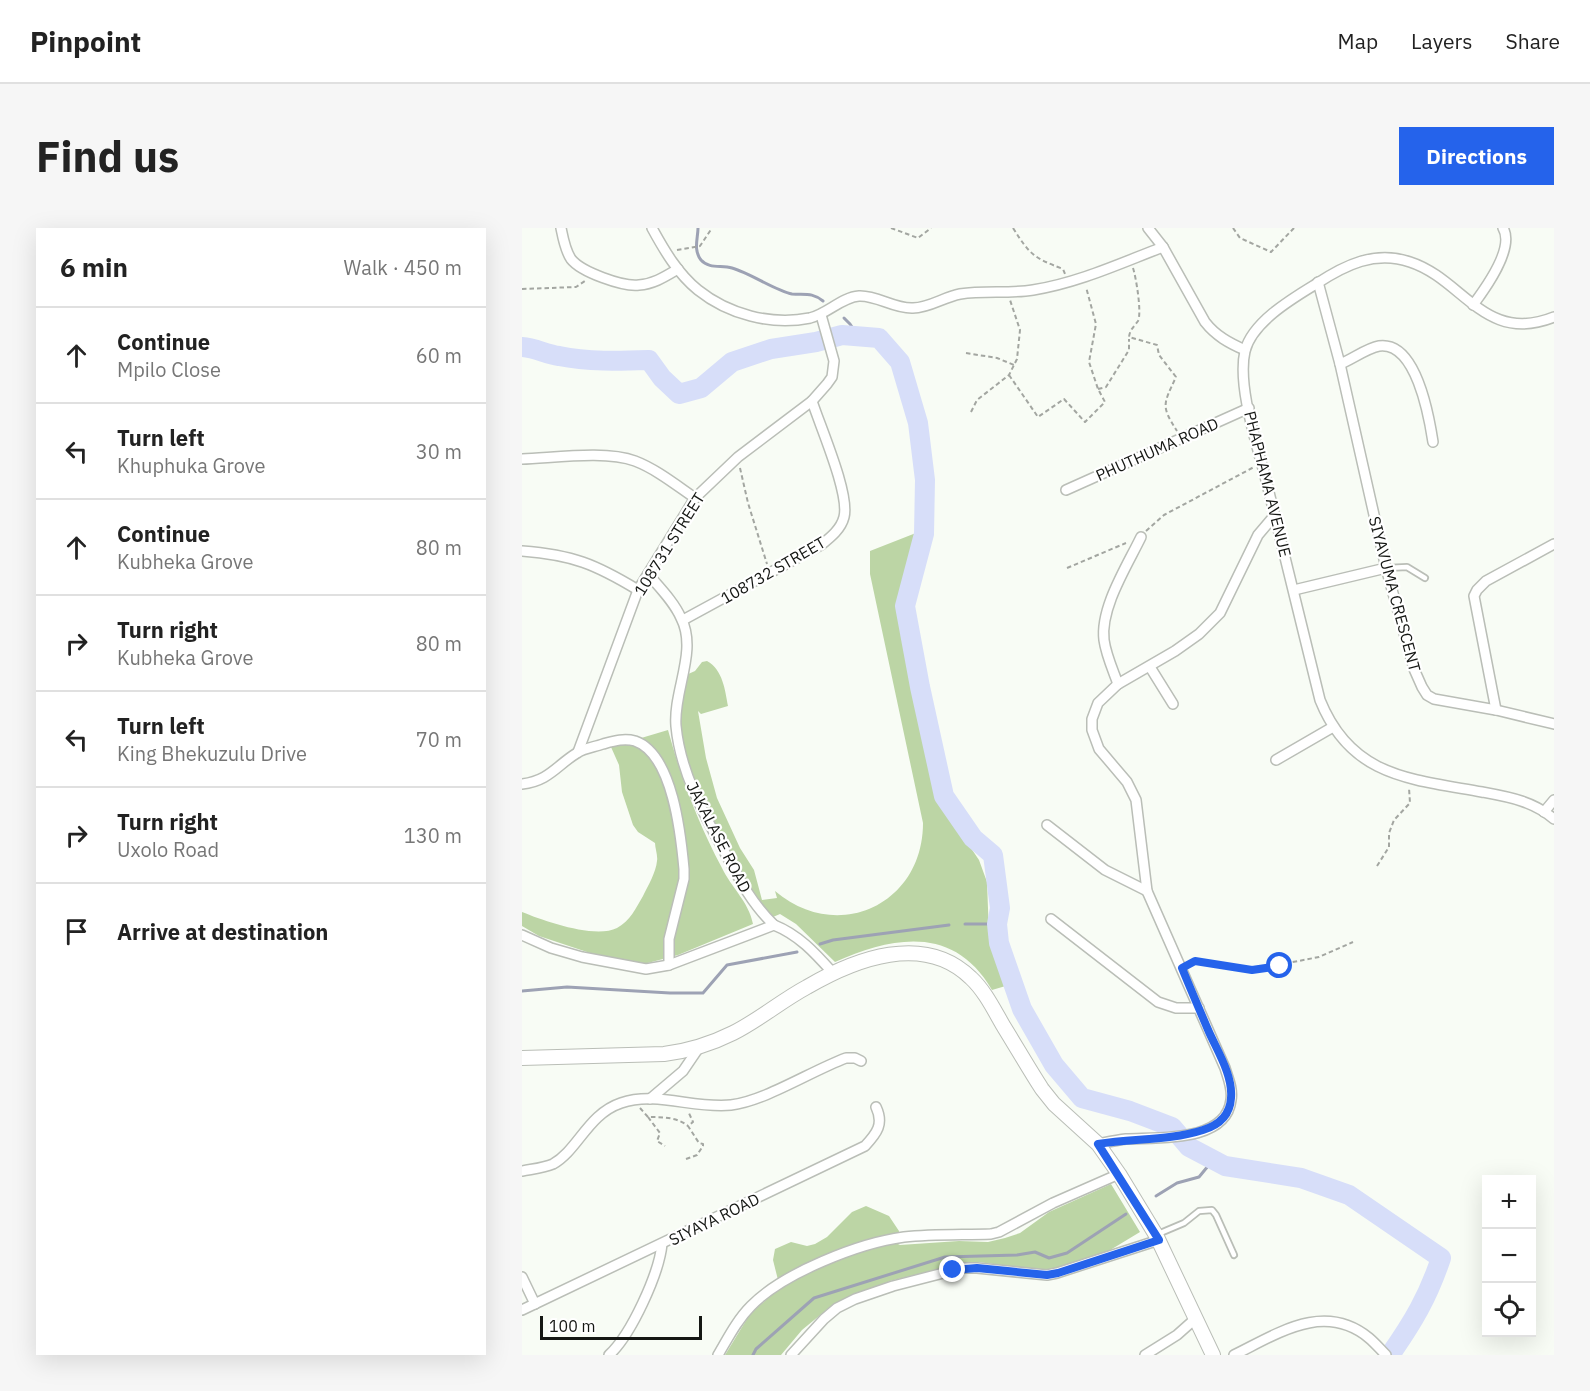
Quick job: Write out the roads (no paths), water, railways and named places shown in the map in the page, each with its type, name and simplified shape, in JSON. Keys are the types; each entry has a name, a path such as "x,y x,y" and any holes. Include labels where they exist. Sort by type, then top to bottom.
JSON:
{"street":[{"path":"561,228 566,249 572,260 582,269 595,274 638,286 660,280 678,269"},
{"path":"652,228 678,269 709,298 751,316 790,320 821,315 859,296 895,306 916,308 964,294 1030,290 1084,277 1163,247"},
{"path":"1473,305 1490,282 1506,243 1503,228"},
{"path":"1154,230 1205,322 1226,341 1245,350 1270,315 1318,282 1363,260 1395,258 1412,262 1436,276 1487,315 1502,320 1526,324 1554,317"},
{"name":"SIYAVUMA CRESCENT","path":"1318,282 1340,364 1386,568 1414,669 1427,695 1444,701 1496,710 1554,724"},
{"name":"108731 STREET","path":"578,752 638,590 695,498 738,457 812,401 832,377 834,370 831,349 821,315"},
{"path":"1340,364 1380,346 1387,347 1405,358 1415,373 1429,417 1433,442"},
{"name":"PHAPHAMA AVENUE","path":"1245,350 1243,375 1249,408 1320,700 1333,728 1347,746 1379,768 1418,780 1507,796 1529,803 1554,819"},
{"name":"108732 STREET","path":"683,620 821,545 834,535 843,519 845,502 812,401"},
{"name":"PHUTHUMA ROAD","path":"1066,490 1249,408"},
{"path":"522,459 598,456 624,458 648,467 695,498"},
{"path":"1098,1144 1125,1139 1168,1138 1213,1127 1222,1121 1231,1100 1225,1068 1147,891 1136,800 1127,782 1099,749 1092,730 1092,719 1098,703 1118,684 1150,667 1199,634 1220,614 1258,535 1275,515"},
{"path":"1118,684 1104,643 1104,624 1113,598 1141,537"},
{"path":"1496,710 1474,596 1486,581 1554,544"},
{"path":"522,550 562,555 585,561 638,590"},
{"path":"1294,590 1386,568"},
{"path":"648,574 683,620"},
{"name":"JAKALASE ROAD","path":"683,620 686,648 676,708 678,741 704,815 758,909 774,925 805,943 832,974"},
{"path":"1150,667 1173,704"},
{"path":"1276,760 1333,728"},
{"path":"522,784 549,775 578,752 615,741 639,743 654,757 668,783 677,812 684,869 679,901 669,939 669,965"},
{"path":"1544,812 1554,800"},
{"path":"1047,825 1105,870 1147,891"},
{"path":"1051,919 1158,1002 1176,1008 1199,1008"},
{"path":"522,935 561,951 619,966 646,969 669,965 774,925"},
{"path":"522,1058 664,1054 700,1046 736,1032 806,987 832,974 877,957 907,952 934,956 962,970 981,990 1042,1089 1054,1104 1098,1144 1119,1174 1157,1238 1213,1355"},
{"path":"650,1099 683,1071 700,1046"},
{"path":"522,1171 545,1167 559,1160 601,1114 618,1104 650,1099 719,1105 741,1103 846,1058 861,1061"},
{"name":"SIYAYA ROAD","path":"522,1310 865,1146 879,1129 879,1114 876,1107"},
{"path":"718,1355 743,1314 752,1304 787,1278 820,1263 862,1248 902,1238 999,1233 1053,1203 1119,1174"},
{"path":"791,1355 837,1308 892,1286 963,1268 1047,1275 1157,1238"},
{"path":"609,1355 623,1337 637,1312 656,1271 662,1244"},
{"path":"522,1277 535,1304"},
{"path":"1145,1355 1162,1345 1195,1319"},
{"path":"1234,1355 1290,1328 1318,1321 1335,1322 1352,1328 1369,1338 1386,1355"},
{"path":"1162,1345 1167,1355"}],"lane":[{"path":"1386,568 1407,567 1425,579"},
{"path":"1157,1238 1184,1223 1199,1211 1212,1210 1234,1254"}],"waterway":[{"path":"698,228 697,252 704,263 732,268 786,292 812,295 823,301"},
{"path":"844,318 858,336"},
{"path":"522,347 581,359 649,360 662,378 679,394 701,388 732,362 771,349 816,342 842,335 879,338 900,362 918,423 925,480 924,534 905,606 920,687 944,796 973,838 993,855 1000,908 997,924 999,943 1022,1009 1054,1065 1082,1098 1130,1111 1172,1127 1189,1147 1225,1166 1301,1178 1349,1195 1441,1258 1419,1309 1390,1355"},
{"path":"965,924 997,924"},
{"path":"820,944 833,940 949,925"},
{"path":"522,991 567,987 703,993 727,965 797,952"},
{"path":"1156,1196 1177,1183 1199,1177 1213,1160"},
{"path":"753,1355 756,1349 814,1298 945,1257 1017,1255 1035,1252 1049,1258 1067,1253 1126,1214"}]}
